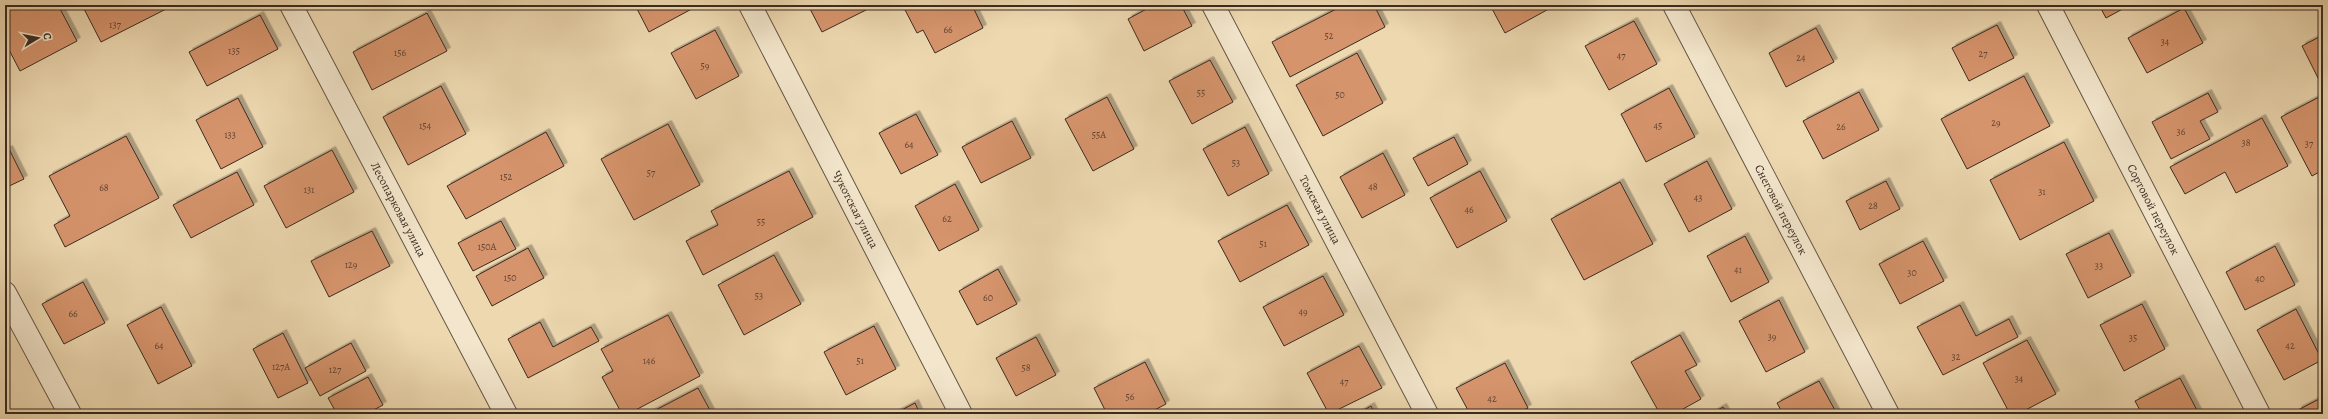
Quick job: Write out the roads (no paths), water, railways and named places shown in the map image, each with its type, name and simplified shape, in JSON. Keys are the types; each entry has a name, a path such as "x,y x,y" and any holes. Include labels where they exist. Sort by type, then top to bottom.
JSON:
{"street":[{"name":"Лесопарковая улица","path":"291,5 506,414"},
{"name":"Чукотская улица","path":"750,5 961,414"},
{"name":"Томская улица","path":"1213,5 1427,414"},
{"name":"Снеговой переулок","path":"1674,5 1888,414"},
{"name":"Сортовой переулок","path":"2048,5 2259,414"},
{"path":"5,292 70,414"}]}
